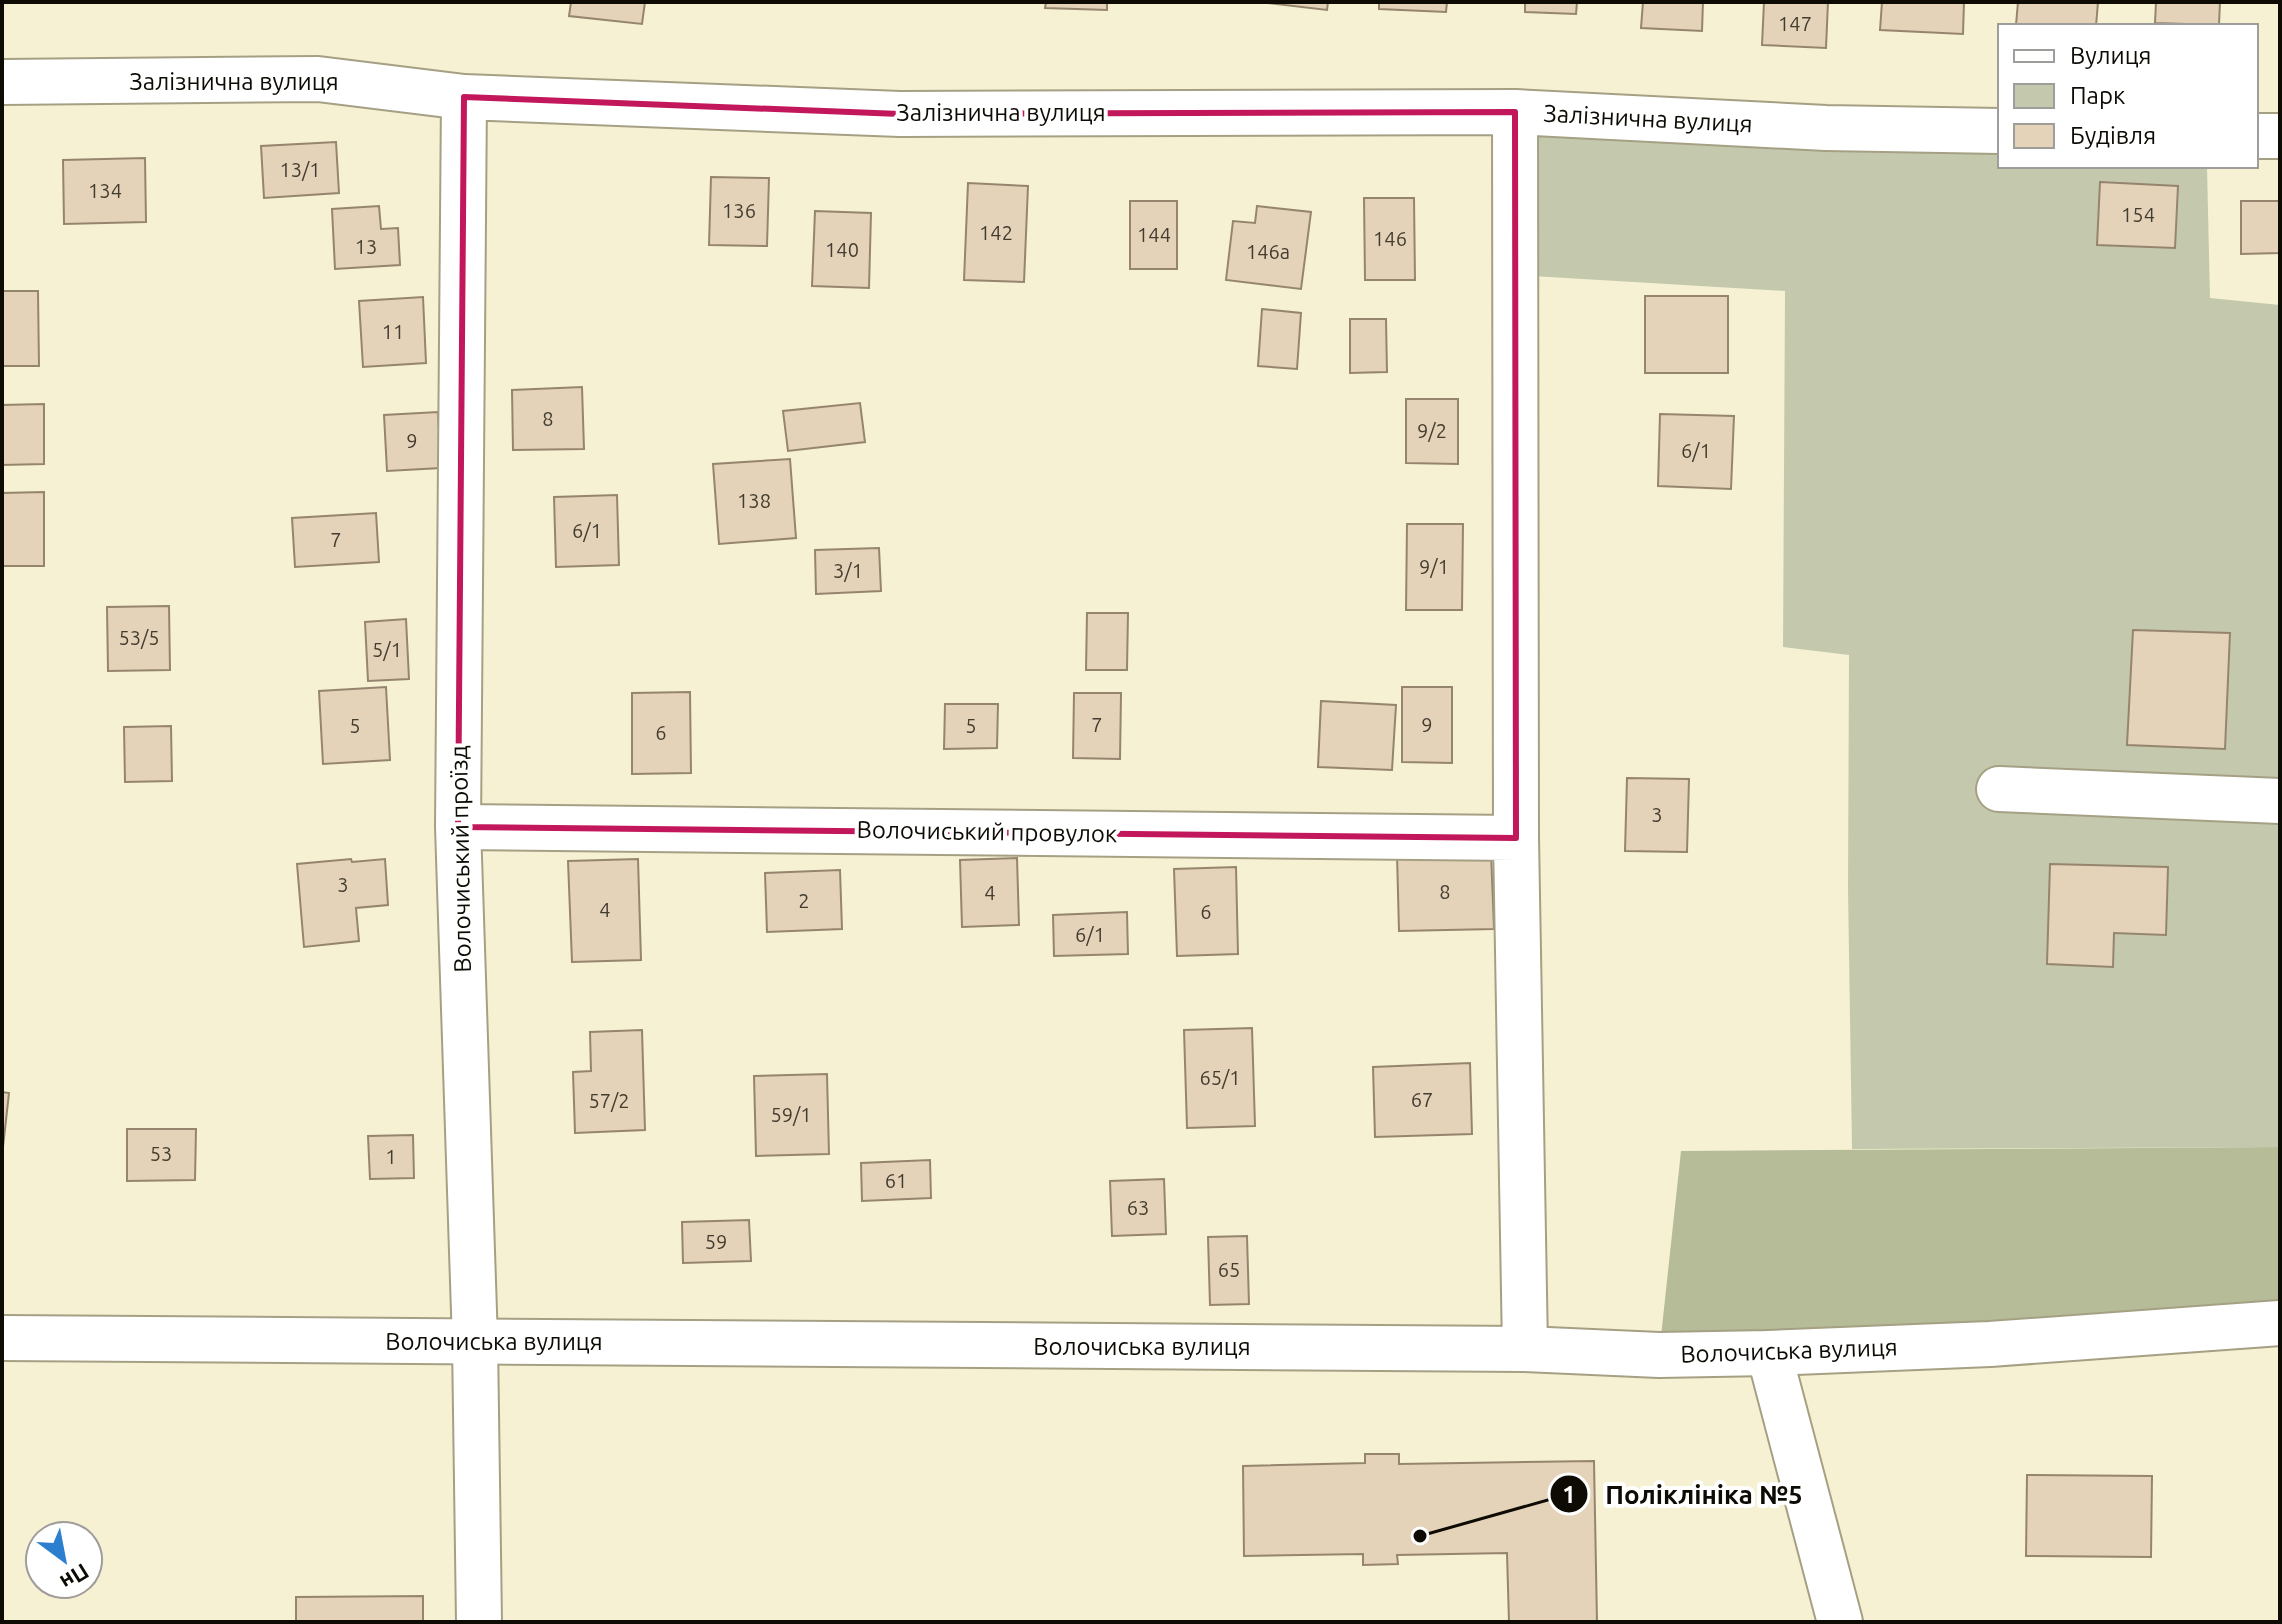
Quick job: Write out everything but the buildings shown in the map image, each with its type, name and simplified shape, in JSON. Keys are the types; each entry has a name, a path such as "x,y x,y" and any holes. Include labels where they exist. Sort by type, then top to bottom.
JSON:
{"street":[{"name":"Залізнична вулиця","path":"2,82 318,79 464,97 900,114 1515,112 1826,128 1998,131"},
{"name":"Волочиський проїзд","path":"464,97 458,827 475,1342 479,1622"},
{"path":"1515,112 1516,838 1525,1349"},
{"path":"2258,136 2280,136"},
{"path":"1999,789 2280,801"},
{"name":"Волочиський провулок","path":"458,827 1516,838"},
{"name":"Волочиська вулиця","path":"2,1338 1525,1349 1659,1355 1990,1344 2280,1323"},
{"path":"1769,1353 1840,1622"}],"highlighted area":[{"path":"464,97 900,114 1515,112 1516,838 458,827"}],"green space":[{"path":"1515,112 1998,131 1998,168 2207,168 2210,298 2280,305 2280,1147 1852,1149 1848,889 1849,655 1783,647 1785,291 1516,275"},
{"path":"2280,1147 2280,1323 1659,1355 1681,1151"}],"place":[{"name":"Поліклініка №5","path":"1420,1536"}]}
